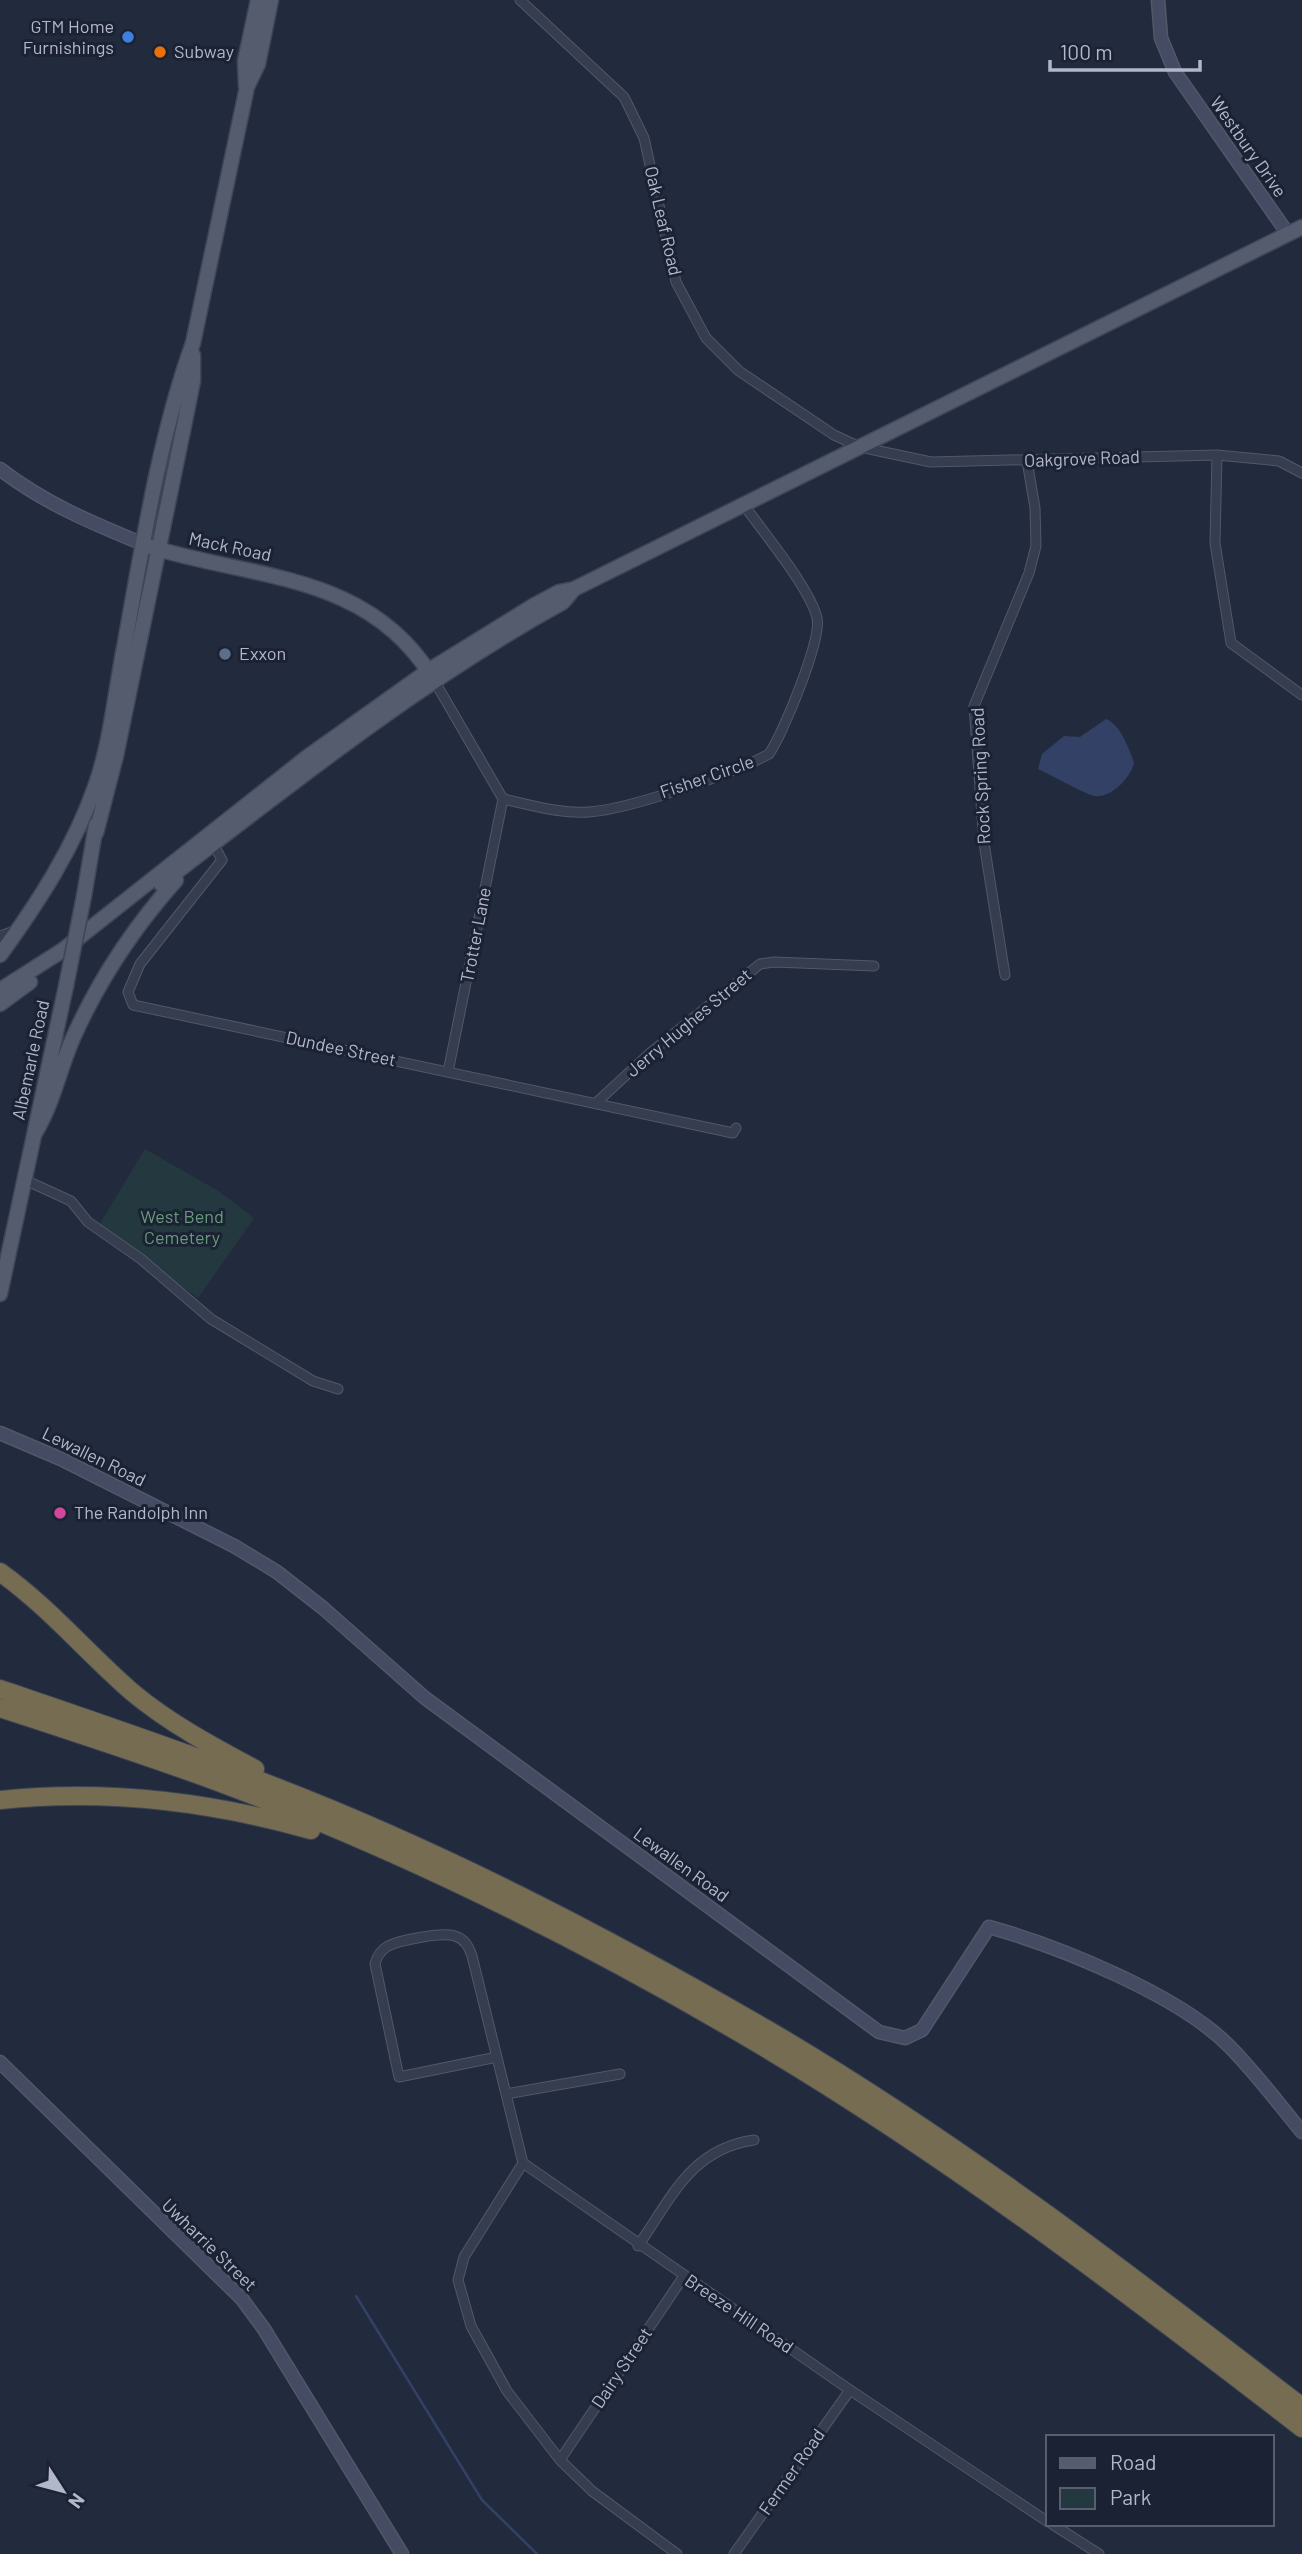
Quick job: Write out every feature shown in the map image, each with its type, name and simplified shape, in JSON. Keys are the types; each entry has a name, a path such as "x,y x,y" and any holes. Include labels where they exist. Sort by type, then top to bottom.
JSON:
{"highway":[{"path":"0,1573 54,1617 132,1692 184,1731 348,1817"},
{"path":"0,1689 256,1779 348,1817 516,1894 647,1963 845,2077 1068,2229 1302,2407"},
{"path":"0,1708 220,1783 373,1847 582,1946 762,2046 975,2183 1302,2428"},
{"path":"0,1800 50,1795 161,1799 270,1818 373,1847"}],"main road":[{"path":"247,87 245,61 258,0"},
{"path":"0,955 48,884 75,834 101,769 143,544 180,380 193,343 247,87 258,64 271,0"},
{"path":"2,998 306,758 431,676 563,602 574,589 1302,226"},
{"name":"Albemarle Road","path":"96,833 116,756 193,381 193,343"},
{"name":"Mack Road","path":"143,544 191,560 294,580 346,598 396,633 431,676"},
{"path":"2,998 214,845 431,676"},
{"name":"Albemarle Road","path":"0,1294 84,896 96,833 103,778 101,769"},
{"path":"35,1133 48,1111 61,1069 91,1002 139,928 194,860"}],"street":[{"name":"Oak Leaf Road","path":"520,0 624,97 644,138 676,282 706,338 739,371 834,435 860,447"},
{"name":"Westbury Drive","path":"1158,0 1161,38 1175,72 1288,234"},
{"name":"Oakgrove Road","path":"860,447 931,462 1217,455 1279,461 1302,473"},
{"path":"1217,455 1215,543 1231,643 1302,695"},
{"name":"Rock Spring Road","path":"1005,975 984,843 974,706 1029,573 1036,546 1035,508 1027,461"},
{"name":"Mack Road","path":"0,469 41,498 75,516 143,544"},
{"name":"Fisher Circle","path":"503,799 555,809 590,812 644,799 769,754 778,742 807,665 817,618 807,596 744,505"},
{"path":"431,676 503,799"},
{"name":"Trotter Lane","path":"448,1072 503,799"},
{"name":"Dundee Street","path":"214,845 222,860 140,964 128,992 133,1005 733,1133 736,1128"},
{"path":"0,936 19,930"},
{"name":"Jerry Hughes Street","path":"596,1103 649,1054 760,964 774,961 874,966"},
{"path":"25,1180 71,1201 88,1222 141,1259 211,1319 313,1381 338,1389"},
{"name":"Lewallen Road","path":"0,1433 98,1477 234,1546 277,1572 323,1608 425,1698 879,2032 905,2038 922,2030 989,1927 1072,1956 1169,2002 1195,2018 1228,2045 1301,2128"},
{"path":"497,2057 399,2077 375,1964 378,1954 389,1946 441,1934 457,1936 467,1943 497,2057 523,2163 471,2245 458,2280 471,2326 507,2391 560,2460 592,2491 677,2554"},
{"name":"Uwharrie Street","path":"0,2062 242,2300 264,2329 402,2554"},
{"path":"506,2094 620,2074"},
{"path":"638,2246 700,2160 735,2142 754,2140"},
{"name":"Breeze Hill Road","path":"523,2163 638,2246 1046,2520"},
{"name":"Dairy Street","path":"560,2460 684,2276"},
{"name":"Fermer Road","path":"734,2554 850,2390"},
{"name":"Breeze Hill Road","path":"1055,2526 1099,2554"}],"green space":[{"name":"West Bend Cemetery","path":"145,1149 220,1192 254,1218 198,1298 98,1227"}],"water":[{"path":"1106,719 1120,731 1134,762 1129,774 1113,791 1094,796 1038,769 1042,754 1064,736 1080,737"}],"waterway":[{"path":"356,2296 482,2500 537,2554"}],"place":[{"name":"GTM Home Furnishings","path":"128,37"},
{"name":"Subway","path":"160,52"},
{"name":"Exxon","path":"225,654"},
{"name":"The Randolph Inn","path":"60,1513"}]}
